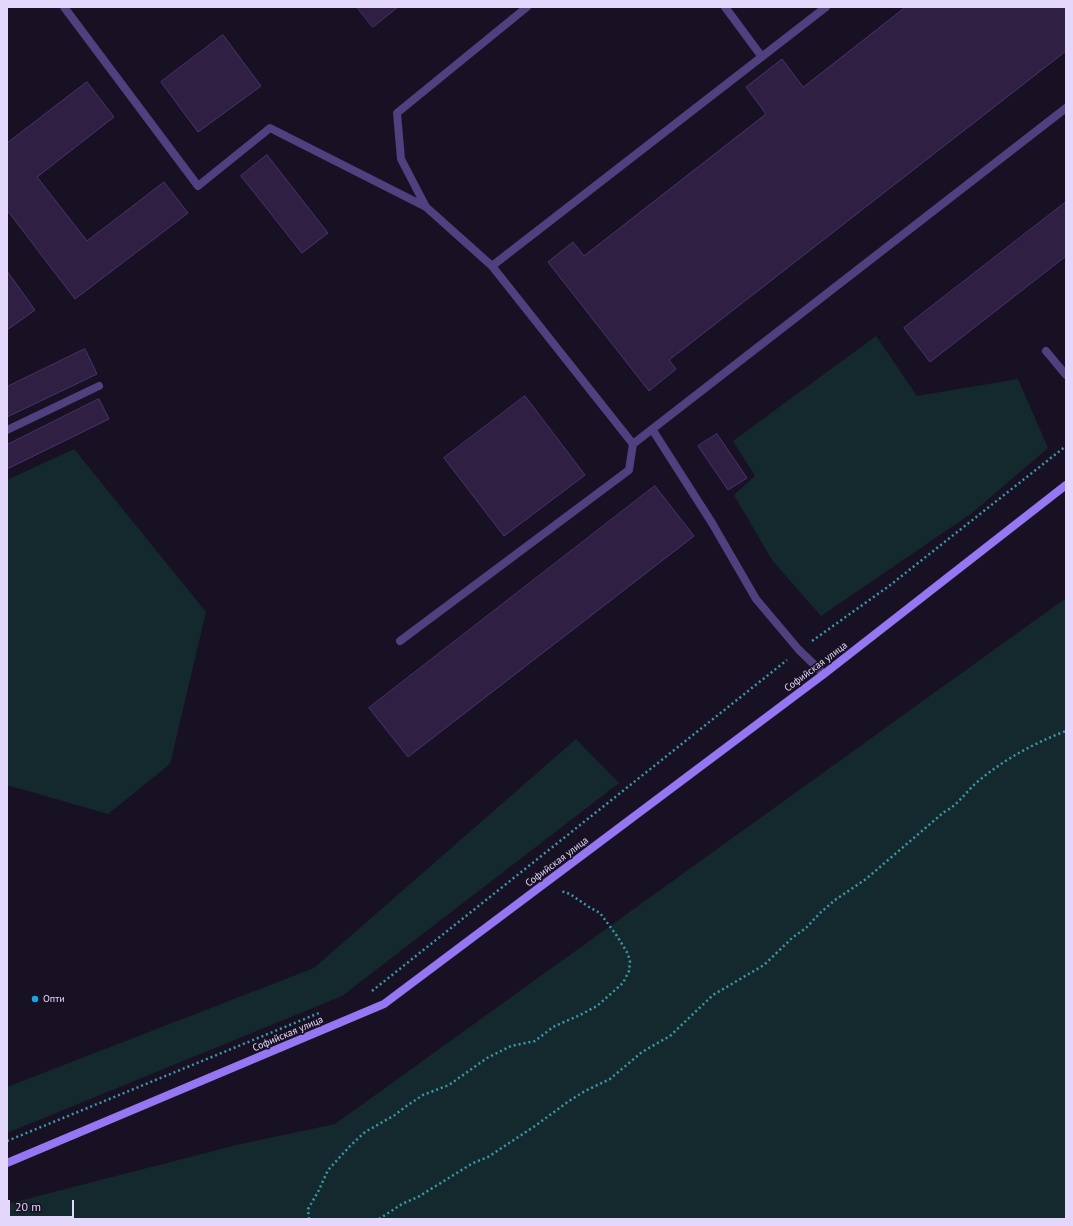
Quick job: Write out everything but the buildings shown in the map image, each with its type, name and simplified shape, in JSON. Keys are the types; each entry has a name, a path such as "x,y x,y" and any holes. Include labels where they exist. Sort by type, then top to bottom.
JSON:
{"main road":[{"name":"Софийская улица","path":"7,1163 384,1004 824,674 1066,485"}],"lane":[{"path":"64,7 198,186 270,128 426,207 492,266 633,444"},
{"path":"426,207 401,159 397,113 527,7"},
{"path":"725,7 762,57"},
{"path":"492,266 826,7"},
{"path":"400,641 629,470 633,444 1066,108"},
{"path":"1046,351 1066,375"},
{"path":"7,430 99,386"},
{"path":"652,429 712,523 756,599 799,650 824,674"}],"path":[{"path":"366,994 385,981 799,650 888,586 1066,446"},
{"path":"379,1219 397,1207 418,1198 473,1163 488,1158 569,1101 585,1091 610,1079 642,1052 670,1036 713,995 764,965 792,938 806,928 830,904 866,879 944,812 950,809 975,784 1010,758 1038,741 1066,731"},
{"path":"309,1219 308,1209 328,1170 365,1132 395,1115 423,1095 449,1085 487,1058 511,1046 536,1041 552,1027 597,1006 624,983 629,971 630,962 628,954 600,913 570,894 544,884"},
{"path":"7,1141 322,1012"}],"green space":[{"path":"876,336 917,396 1018,379 1048,448 972,513 821,616 772,560 734,495 755,476 733,441"},
{"path":"74,449 206,612 170,764 108,814 7,785 7,480"},
{"path":"1066,598 1066,1219 7,1219 7,1204 241,1144 335,1124"},
{"path":"576,739 619,783 342,996 7,1133 7,1087 314,968"}],"place":[{"name":"Опти","path":"35,999"}]}
